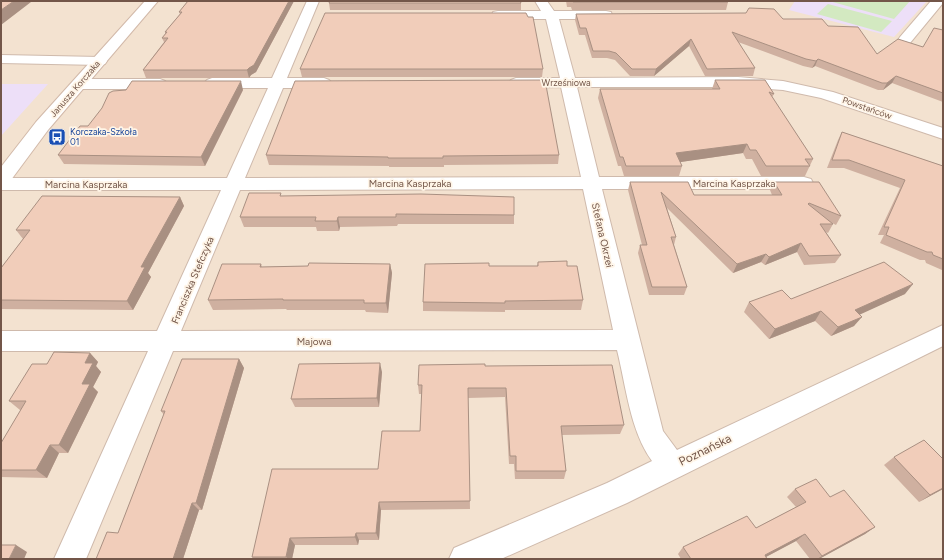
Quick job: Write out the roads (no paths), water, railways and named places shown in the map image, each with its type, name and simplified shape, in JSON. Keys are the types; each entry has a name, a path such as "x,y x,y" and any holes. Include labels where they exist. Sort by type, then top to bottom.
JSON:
{"street":[{"name":"Janusza Korczaka","path":"1,180 42,126 152,1"},
{"path":"905,40 938,1"},
{"path":"485,15 545,8 622,15"},
{"name":"Stefana Okrzei","path":"545,8 554,21 626,340 650,432 655,443 672,466"},
{"name":"Franciszka Stefczyka","path":"70,559 278,83 313,11"},
{"path":"1,59 100,60"},
{"name":"Wrześniowa","path":"502,83 738,82 789,86"},
{"path":"198,84 335,83"},
{"path":"78,84 174,84"},
{"name":"Powstańców","path":"789,86 840,98 943,134"},
{"name":"Marcina Kasprzaka","path":"1,184 819,183"},
{"name":"Majowa","path":"1,341 166,342 626,340"},
{"name":"Poznańska","path":"465,559 617,493 940,341"}],"place":[{"name":"Korczaka-Szkoła 01","path":"57,137"}]}
